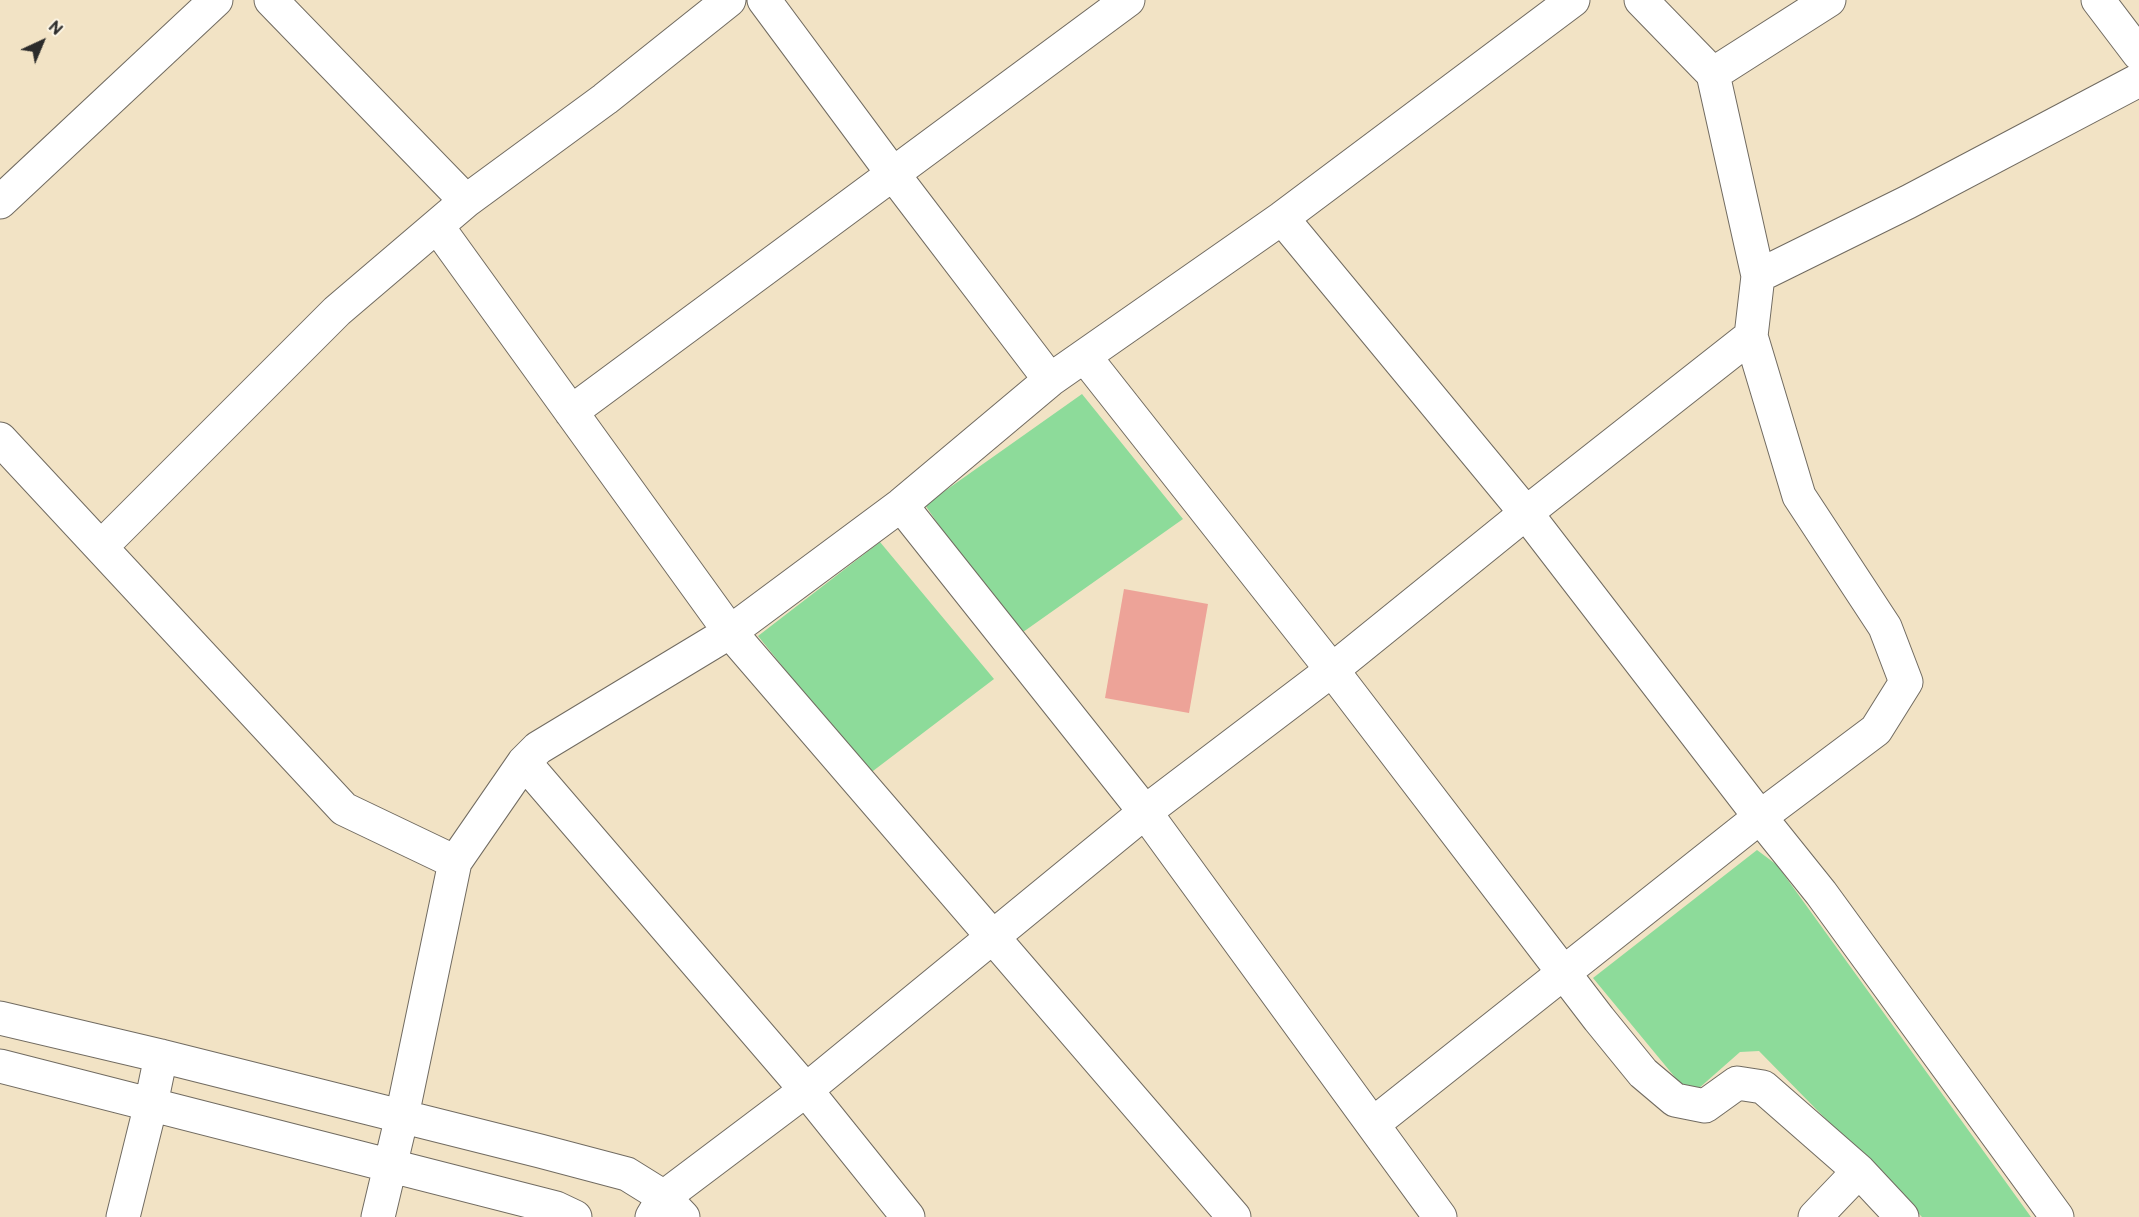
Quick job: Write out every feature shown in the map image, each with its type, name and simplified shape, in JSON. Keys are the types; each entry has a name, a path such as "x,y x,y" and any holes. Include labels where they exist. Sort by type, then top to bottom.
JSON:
{"street":[{"path":"0,202 216,0"},
{"path":"271,0 466,201"},
{"path":"101,547 337,311 466,201 605,99 729,0"},
{"path":"764,0 1050,380"},
{"path":"571,412 1128,0"},
{"path":"378,1217 392,1165 455,862 524,762 538,748 730,632 901,505 1050,380 1282,219 1573,0"},
{"path":"1373,1124 1760,817 1876,730 1906,682 1885,627 1799,496 1751,336 1758,276 1713,74 1641,0"},
{"path":"1713,74 1829,0"},
{"path":"2098,0 2139,54"},
{"path":"1758,276 1919,196 2139,80"},
{"path":"1282,219 1526,513 1821,893 2058,1217"},
{"path":"437,226 730,632 1234,1217"},
{"path":"0,1018 161,1056 627,1174 666,1210 806,1090 1145,812 1332,670 1526,513 1751,336"},
{"path":"1085,357 1332,670 1643,1073 1675,1100 1705,1106 1737,1083 1763,1087 1859,1171 1902,1217"},
{"path":"0,439 344,809 455,862"},
{"path":"901,505 1145,812 1440,1217"},
{"path":"524,762 806,1090 908,1217"},
{"path":"123,1217 152,1104 161,1056"},
{"path":"0,1066 556,1208 575,1217"},
{"path":"1815,1217 1859,1171"}],"green space":[{"path":"1082,394 1183,519 1016,637 925,505"},
{"path":"880,542 994,679 869,774 758,636"},
{"path":"1757,850 1777,865 2031,1217 1922,1217 1759,1051 1740,1052 1698,1089 1683,1087 1593,978"}],"building":[{"path":"1124,589 1208,604 1189,713 1105,698"}]}
